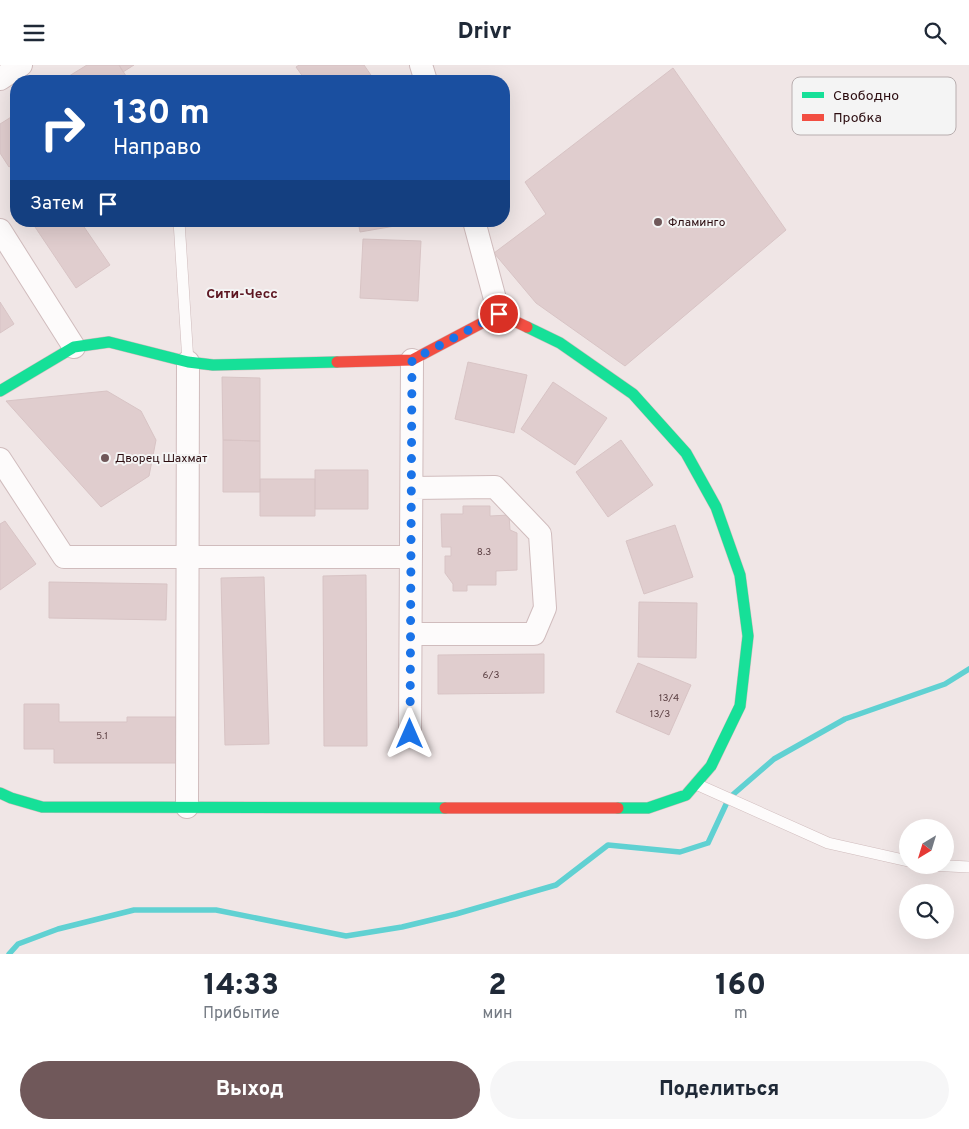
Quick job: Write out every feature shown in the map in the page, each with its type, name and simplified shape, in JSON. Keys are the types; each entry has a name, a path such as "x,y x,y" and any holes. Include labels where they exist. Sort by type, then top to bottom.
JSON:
{"street":[{"path":"0,79 21,65"},
{"path":"0,793 42,807 648,809 686,795 696,784 711,766 740,705 748,636 740,575 716,507 686,453 633,394 560,343 499,314 476,227"},
{"path":"0,230 74,347"},
{"path":"0,391 74,347 109,342 188,362 213,365 412,360 499,314"},
{"path":"410,734 412,360"},
{"path":"187,807 188,362"},
{"path":"0,459 64,557 411,557"},
{"path":"411,634 534,634 545,608 540,534 495,487 412,488"}],"lane":[{"path":"179,227 188,362"},
{"path":"696,784 828,843 899,859"},
{"path":"954,866 969,867"}],"building":[{"path":"87,65 119,65 125,75 71,75"},
{"path":"119,65 134,65 123,72"},
{"path":"299,65 364,65 371,75 302,75 296,67"},
{"name":"Фламинго","path":"673,68 786,230 625,366 536,303 494,253 546,214 525,182"},
{"path":"10,118 9,167 0,153 0,124"},
{"path":"35,227 84,227 110,265 76,288"},
{"path":"359,227 389,227 360,232"},
{"path":"363,239 421,241 418,301 360,298"},
{"path":"0,302 14,324 0,333"},
{"path":"468,362 527,375 514,433 455,419"},
{"path":"222,377 260,378 260,441 223,440"},
{"path":"553,382 607,418 575,465 521,429"},
{"name":"Дворец Шахмат","path":"107,391 141,411 156,440 149,476 101,507 6,401"},
{"path":"223,440 260,441 260,492 223,492"},
{"path":"621,440 653,485 608,517 576,472"},
{"path":"315,470 368,470 368,509 315,509"},
{"path":"260,479 315,479 315,516 260,516"},
{"path":"463,506 490,506 490,516 509,515 510,530 517,533 517,570 496,571 496,585 467,585 467,591 453,591 453,584 445,573 445,556 451,556 451,547 442,547 441,514 463,514"},
{"path":"5,521 36,564 0,590 0,524"},
{"path":"675,525 693,577 644,594 626,541"},
{"path":"366,575 367,746 324,746 323,576"},
{"path":"264,577 269,744 225,745 221,578"},
{"path":"49,582 167,584 166,620 49,618"},
{"path":"639,602 697,603 696,658 638,657"},
{"path":"544,654 544,693 438,694 438,655"},
{"path":"638,663 691,685 669,735 616,712"},
{"path":"24,704 59,704 59,722 127,722 127,717 179,717 179,763 54,763 54,749 24,749"}],"waterway":[{"path":"9,954 18,944 58,929 134,910 216,910 346,936 402,927 456,914 556,885 608,845 680,852 708,843 729,798 774,759 845,719 945,684 969,669"}],"traffic: fast":[{"path":"527,327 560,343 633,394 686,453 716,507 740,575 748,636 740,706 711,766 686,795 648,808 618,808"},
{"path":"0,391 74,347 109,342 188,362 213,365 337,362"},
{"path":"0,793 42,807 445,808"}],"traffic: jam":[{"path":"337,362 412,360 499,314 527,327"},
{"path":"445,808 618,808"}],"place":[{"name":"Фламинго","path":"658,222"},
{"name":"Дворец Шахмат","path":"105,458"}],"district":[{"name":"Сити-Чесс","path":"242,293"}],"route":[{"path":"410,734 412,360 499,314"}]}
